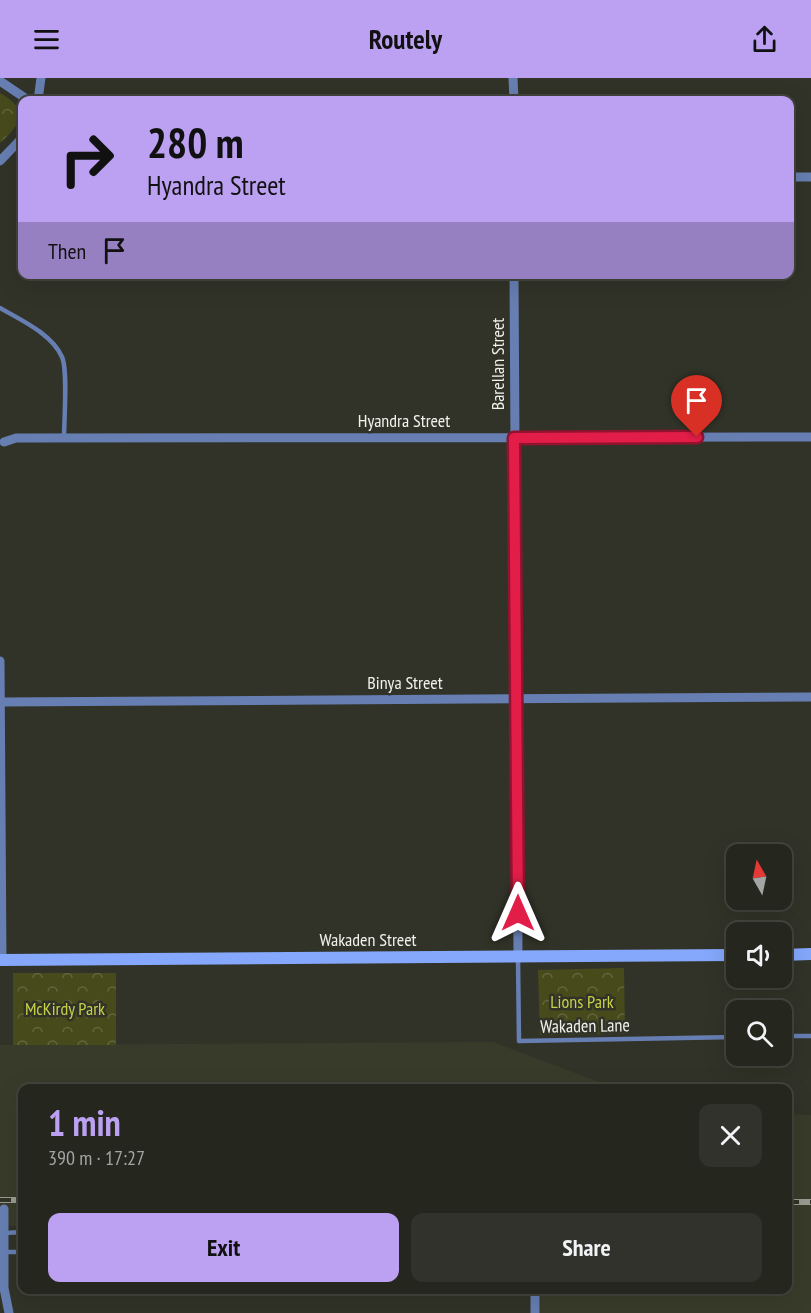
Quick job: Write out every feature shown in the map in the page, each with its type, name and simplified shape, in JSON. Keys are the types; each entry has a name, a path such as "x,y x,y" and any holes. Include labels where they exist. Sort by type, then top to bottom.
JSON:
{"street":[{"path":"39,96 41,78"},
{"path":"513,78 514,96"},
{"path":"0,81 22,96"},
{"path":"0,161 18,142"},
{"path":"794,177 811,177"},
{"name":"Barellan Street","path":"514,279 518,957"},
{"name":"Hyandra Street","path":"2,440 16,438 811,436"},
{"path":"0,453 2,440"},
{"path":"0,661 1,960"},
{"name":"Binya Street","path":"0,702 811,697"},
{"path":"792,955 811,954"},
{"name":"Wakaden Street","path":"1,960 726,955"},
{"path":"4,1209 4,1288 9,1313"},
{"path":"0,1306 4,1288"},
{"path":"535,1294 535,1313"}],"lane":[{"path":"0,308 34,328 56,348 63,359 64,438"},
{"name":"Wakaden Lane","path":"518,957 519,1041 726,1037"},
{"path":"792,1036 811,1036"},
{"path":"5,1233 18,1232"},
{"path":"4,1252 18,1252"}],"shaded area":[{"path":"493,1042 605,1084 18,1084 18,1226 0,1226 0,1045"},
{"path":"792,1114 811,1115 811,1313 540,1313 540,1294 792,1294"}],"green space":[{"path":"0,93 18,110 18,120 8,136 0,143"},
{"name":"Lions Park","path":"624,968 625,1034 540,1035 538,970"},
{"name":"McKirdy Park","path":"13,973 116,973 116,1045 13,1045"}],"railway":[{"path":"0,1200 18,1200"},
{"path":"792,1202 811,1202"}],"route":[{"path":"518,913 514,438 697,437"}]}
